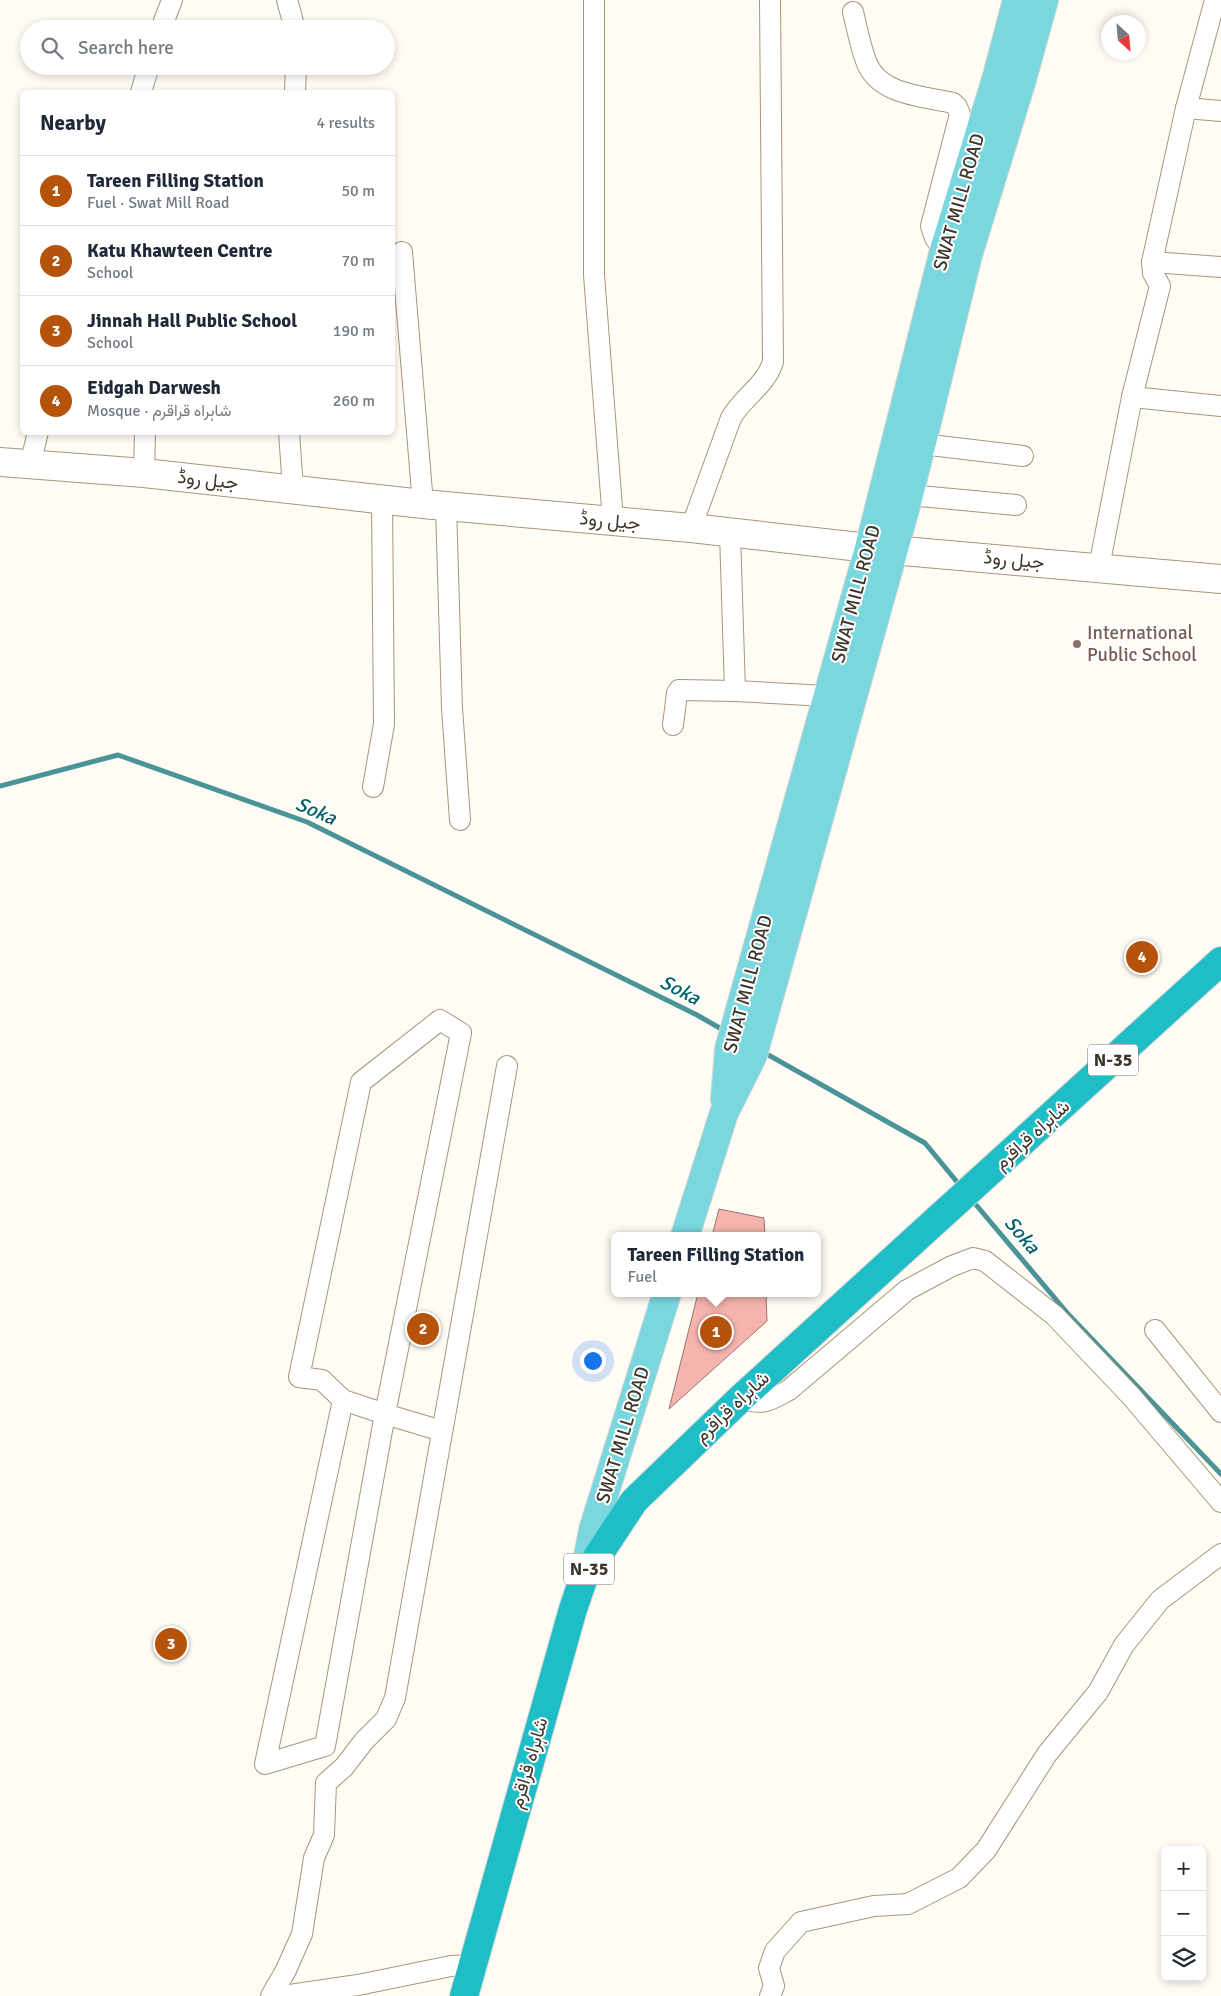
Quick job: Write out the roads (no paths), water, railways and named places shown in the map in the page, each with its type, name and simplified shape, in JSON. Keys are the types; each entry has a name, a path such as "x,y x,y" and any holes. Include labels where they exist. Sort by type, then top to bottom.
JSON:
{"highway":[{"name":"شاہراہ قراقرم","path":"464,1996 564,1639 584,1577 634,1501 741,1398 1221,960"}],"main road":[{"path":"1009,79 1017,0"},
{"path":"1009,79 1044,0"},
{"name":"SWAT MILL ROAD","path":"686,1232 724,1113 729,1049 760,983 881,549 944,250 1009,79"},
{"name":"SWAT MILL ROAD","path":"760,983 827,696 881,549 909,495 1009,79"},
{"name":"SWAT MILL ROAD","path":"584,1577 593,1530 666,1297"}],"street":[{"path":"164,20 172,0"},
{"path":"287,0 293,20"},
{"path":"594,0 594,275 613,521"},
{"path":"691,528 731,418 736,409 767,375 773,362 770,0"},
{"path":"1099,567 1132,397 1160,286 1153,273 1152,262 1186,108 1215,0"},
{"path":"853,12 866,62 880,82 902,92 952,103 957,107 960,114 931,226 935,238 944,250"},
{"path":"142,90 146,75"},
{"path":"295,90 296,75"},
{"path":"1186,108 1221,111"},
{"path":"402,252 435,505 460,820"},
{"path":"1152,262 1221,267"},
{"path":"1132,397 1221,406"},
{"path":"30,464 37,435"},
{"path":"144,473 146,435"},
{"path":"289,435 293,489"},
{"path":"922,444 1023,456"},
{"name":"جیل روڈ","path":"0,462 144,473 435,505 691,528 730,534 881,549 1221,579"},
{"path":"909,495 1016,505"},
{"path":"373,787 384,724 382,499"},
{"path":"730,534 735,691"},
{"path":"673,725 679,690 827,696"},
{"path":"271,1996 286,1970 302,1934 314,1858 324,1835 325,1746 385,1414 461,1033 440,1020 361,1082 299,1377 322,1380 343,1400 385,1414 442,1431"},
{"path":"326,1783 344,1767 364,1741 386,1719 395,1698 507,1066"},
{"path":"741,1398 756,1404 767,1402 789,1390 907,1290 952,1266 973,1258 985,1261 1054,1315 1131,1396 1221,1502"},
{"path":"1155,1330 1221,1412"},
{"path":"325,1746 265,1764 343,1400"},
{"path":"770,1996 774,1986 769,1968 775,1951 801,1922 874,1906 908,1904 959,1878 986,1850 1047,1754 1098,1692 1124,1645 1160,1600 1221,1554"},
{"path":"283,1996 358,1985 451,1966 473,1965"}],"waterway":[{"name":"Soka","path":"0,786 118,755 307,822 697,1015 725,1031"},
{"name":"Soka","path":"763,1052 925,1143 962,1188"},
{"name":"Soka","path":"972,1200 1069,1315 1221,1474"}],"place":[{"name":"International Public School","path":"1077,644"},
{"name":"Eidgah Darwesh","path":"1142,957"},
{"name":"Katu Khawteen Centre","path":"423,1329"},
{"name":"Tareen Filling Station","path":"716,1332"},
{"name":"Jinnah Hall Public School","path":"171,1644"}]}
